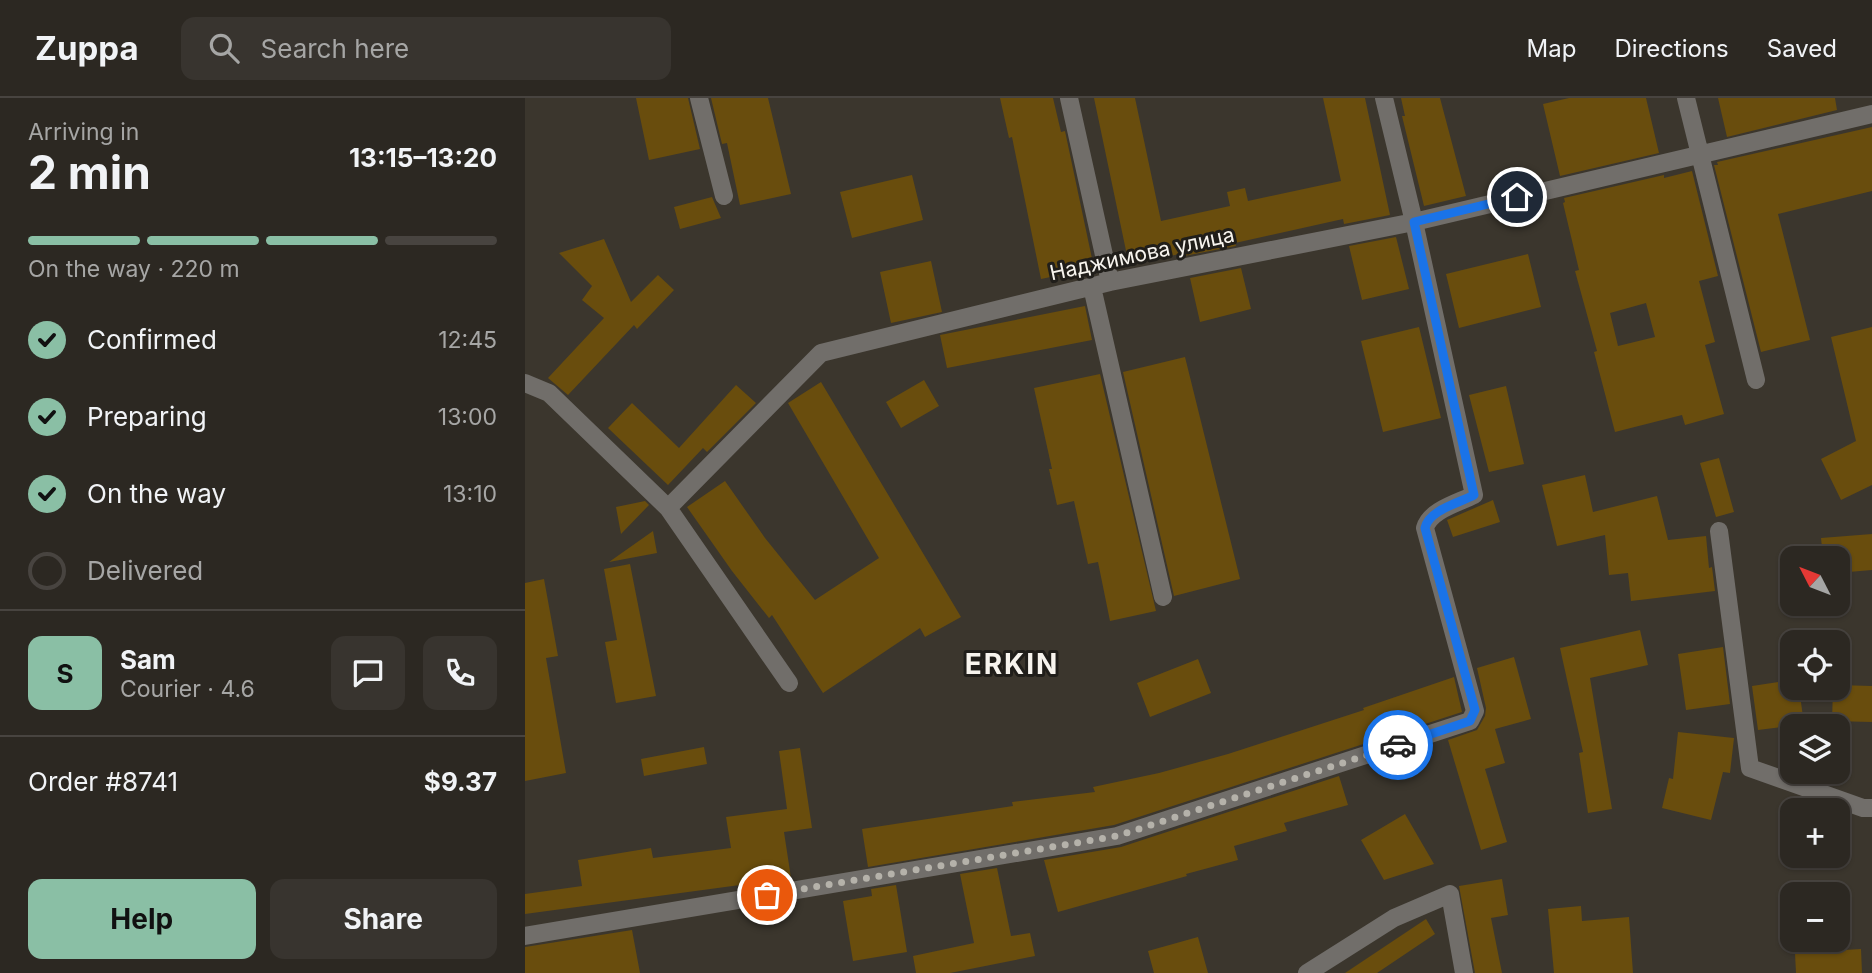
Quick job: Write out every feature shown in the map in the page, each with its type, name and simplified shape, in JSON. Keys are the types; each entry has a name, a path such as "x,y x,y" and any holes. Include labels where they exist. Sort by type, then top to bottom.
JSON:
{"street":[{"path":"699,98 724,196"},
{"path":"1069,98 1110,282"},
{"path":"525,936 1117,836 1470,721 1475,710 1425,528 1433,515 1474,495 1384,98"},
{"path":"1686,98 1756,380"},
{"name":"Наджимова улица","path":"668,508 821,353 1110,282 1414,222 1872,114"},
{"path":"1092,287 1163,597"},
{"path":"525,383 549,393 668,508 789,683"},
{"path":"1719,531 1750,768 1863,808 1872,808"},
{"path":"1307,973 1394,918 1450,894 1464,973"}],"building":[{"path":"636,98 688,98 700,149 649,160"},
{"path":"711,98 768,98 791,194 740,205 727,143 722,144"},
{"path":"1000,98 1053,98 1061,132 1065,131 1094,268 1041,279 1012,137 1009,138"},
{"path":"1094,98 1135,98 1161,221 1230,206 1227,192 1245,188 1248,201 1341,181 1323,98 1365,98 1390,215 1344,224 1343,219 1235,243 1236,246 1184,256 1184,253 1129,265"},
{"path":"1401,98 1440,98 1466,196 1424,206 1402,116 1405,116"},
{"path":"1569,98 1646,98 1659,153 1560,176 1543,104"},
{"path":"1718,98 1835,98 1837,110 1727,137"},
{"path":"1872,127 1872,191 1778,214 1810,340 1761,352 1714,165 1718,165 1717,162"},
{"path":"1692,171 1718,276 1699,281 1715,342 1705,345 1724,414 1685,425 1682,415 1615,432 1575,271 1579,270 1563,203 1564,198 1664,175 1664,178","holes":["1646,303 1655,337 1618,346 1610,313"]},
{"path":"912,175 923,220 852,238 840,192"},
{"path":"712,197 721,218 680,229 674,207"},
{"path":"1396,237 1409,289 1362,300 1349,246"},
{"path":"604,239 631,302 658,275 674,290 637,329 634,325 568,395 548,378 604,318 582,300 592,286 559,253"},
{"path":"1528,254 1541,307 1459,328 1446,274"},
{"path":"931,261 942,312 891,323 880,272"},
{"path":"1241,268 1251,309 1200,322 1190,278"},
{"path":"1085,306 1092,340 947,368 940,335"},
{"path":"1419,327 1441,418 1383,432 1361,341"},
{"path":"1872,327 1872,485 1841,500 1821,459 1856,441 1831,337"},
{"path":"1185,357 1240,579 1174,596 1123,372"},
{"path":"1100,374 1156,611 1110,621 1098,562 1088,564 1074,501 1057,505 1034,388"},
{"path":"924,380 939,406 901,428 886,402"},
{"path":"821,382 961,617 925,637 920,628 823,693 772,615 769,618 687,507 725,481 765,538 815,600 879,558 788,403"},
{"path":"736,385 756,403 707,452 703,448 668,485 608,428 632,403 679,448"},
{"path":"1506,386 1524,464 1489,472 1469,395"},
{"path":"1719,458 1734,512 1716,517 1700,463"},
{"path":"1585,475 1593,512 1657,496 1668,540 1706,536 1709,568 1712,567 1715,591 1631,601 1628,573 1609,575 1605,535 1557,546 1542,485"},
{"path":"1493,500 1500,522 1453,537 1447,520"},
{"path":"645,501 649,505 621,534 616,507"},
{"path":"653,531 657,553 609,562"},
{"path":"1872,534 1872,570 1850,572 1850,546 1822,546 1821,538"},
{"path":"630,564 656,696 616,703 605,642 617,640 604,569"},
{"path":"544,579 558,656 546,658 566,773 525,781 525,583"},
{"path":"1640,630 1648,665 1590,678 1612,809 1588,813 1579,753 1583,752 1560,648"},
{"path":"1723,647 1730,704 1686,710 1678,654"},
{"path":"1514,657 1531,719 1495,729 1505,763 1485,769 1507,842 1481,850 1448,740 1477,730 1485,716 1486,708 1477,668"},
{"path":"1198,659 1211,693 1150,717 1137,683"},
{"path":"1454,677 1462,712 1114,825 868,867 862,829 1013,806 1012,802 1095,792 1093,787 1228,754 1364,710 1363,708"},
{"path":"1780,682 1780,700 1801,700 1803,714 1780,714 1780,727 1758,730 1752,686"},
{"path":"1850,685 1872,686 1872,722 1850,721 1850,714 1832,714 1833,700 1850,700"},
{"path":"1678,732 1734,738 1730,773 1723,772 1711,820 1662,808 1669,778 1673,779"},
{"path":"704,747 707,764 644,776 641,759"},
{"path":"800,748 812,828 784,832 791,878 525,914 525,894 582,886 578,860 651,848 653,858 731,848 726,817 787,809 779,751"},
{"path":"1339,776 1348,805 1284,823 1287,831 1234,846 1238,860 1058,912 1044,860 1121,847"},
{"path":"1405,814 1434,864 1384,880 1361,840"},
{"path":"997,868 1011,936 1030,933 1035,956 950,973 916,973 913,956 974,943 960,874"},
{"path":"1502,879 1508,915 1491,918 1502,973 1475,973 1459,886"},
{"path":"896,885 907,952 853,961 843,901 872,896 871,889"},
{"path":"1581,906 1582,921 1629,917 1633,973 1554,973 1548,909"},
{"path":"1426,919 1435,934 1377,973 1345,973"},
{"path":"632,930 640,973 525,973 525,947"},
{"path":"1198,937 1208,973 1154,973 1148,951"},
{"path":"1861,949 1862,973 1796,973 1795,953 1850,952 1850,950"}],"way so far":[{"path":"767,895 1117,836 1398,745"}],"district":[{"name":"ERKIN","path":"1012,664"}],"route":[{"path":"1398,745 1470,721 1475,710 1425,528 1433,515 1474,495 1414,222 1517,197"}]}
